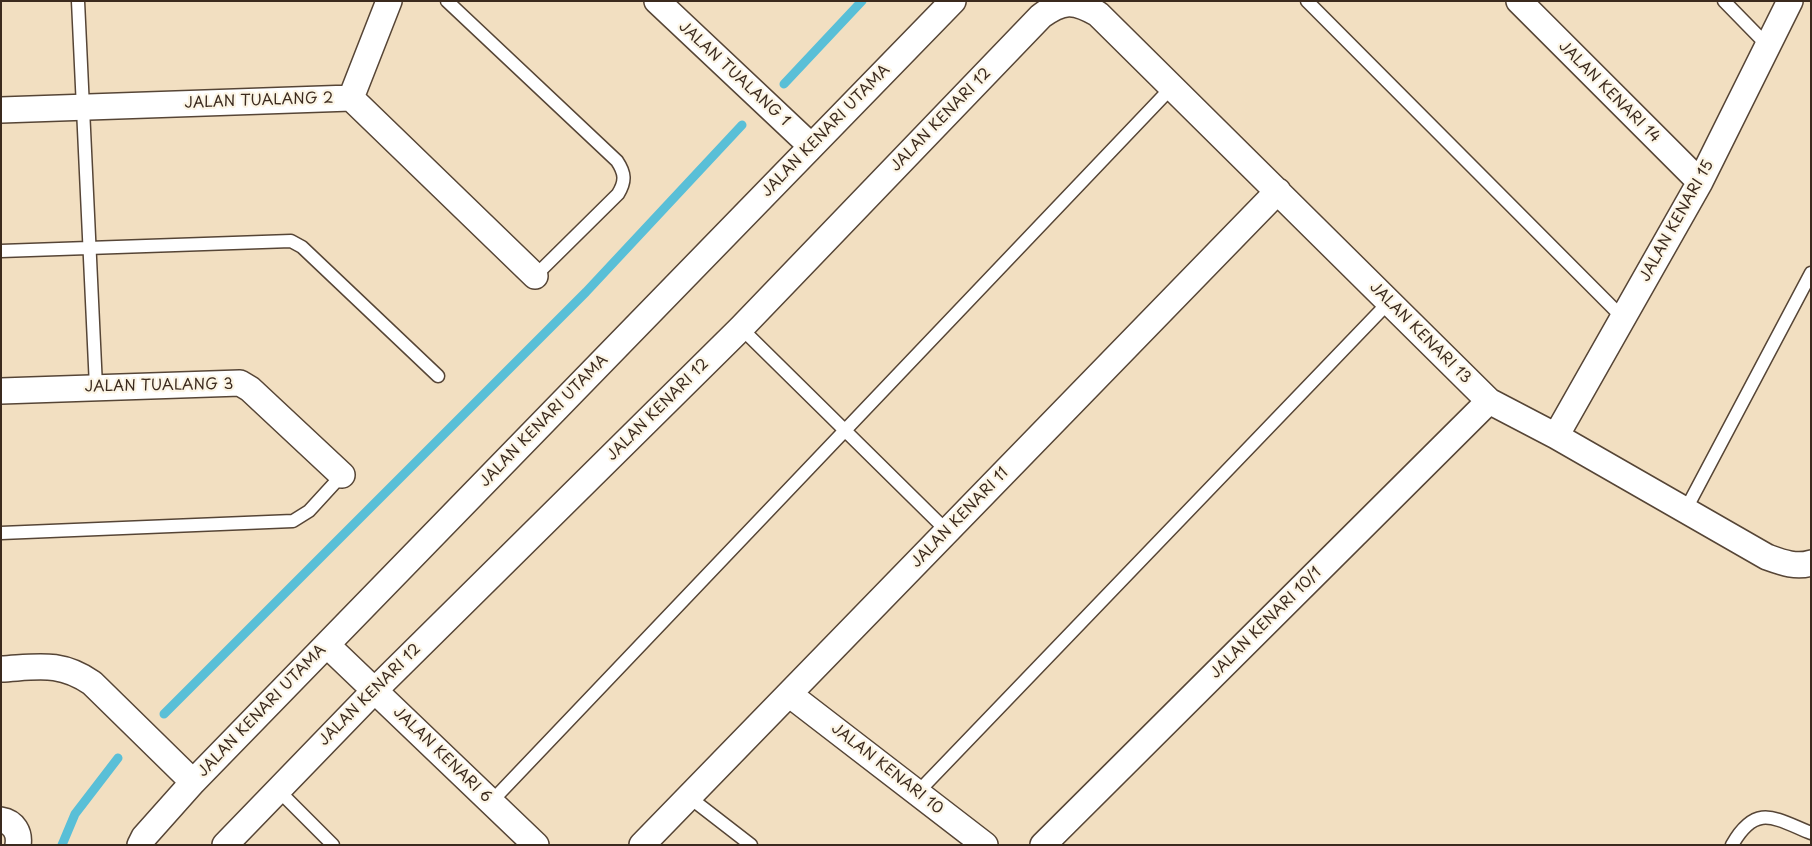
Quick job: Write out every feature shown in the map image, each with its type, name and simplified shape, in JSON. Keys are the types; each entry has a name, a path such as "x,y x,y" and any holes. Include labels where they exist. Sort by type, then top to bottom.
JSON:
{"street":[{"path":"351,98 390,1"},
{"name":"JALAN TUALANG 1","path":"658,1 811,146"},
{"name":"JALAN KENARI UTAMA","path":"140,845 144,837 193,782 953,1"},
{"name":"JALAN KENARI 14","path":"1519,1 1700,182"},
{"name":"JALAN KENARI 15","path":"1556,436 1700,182 1790,1"},
{"name":"JALAN KENARI 12","path":"225,845 374,690 741,328 1041,16 1054,6 1069,3 1085,6 1098,14"},
{"name":"JALAN KENARI 13","path":"1098,14 1489,401 1556,436 1767,557 1786,563 1807,564"},
{"name":"JALAN TUALANG 2","path":"1,110 351,98 535,276"},
{"name":"JALAN KENARI 11","path":"642,845 1278,191"},
{"name":"JALAN TUALANG 3","path":"1,391 240,383 250,389 342,475"},
{"name":"JALAN KENARI 10/1","path":"1043,845 1489,401"},
{"name":"JALAN KENARI 6","path":"326,645 536,845"},
{"path":"1,669 63,668 78,674 92,683 193,782"},
{"name":"JALAN KENARI 10","path":"789,694 985,845"},
{"path":"1,820 6,820 15,828 19,838 18,845"}],"lane":[{"path":"78,1 96,387"},
{"path":"448,1 617,161 622,168 623,186 618,194 535,276"},
{"path":"1307,1 1623,318"},
{"path":"1724,1 1768,46"},
{"path":"491,802 1172,87"},
{"path":"1,251 291,241 302,247 438,376"},
{"path":"1685,511 1811,273"},
{"path":"917,793 1389,302"},
{"path":"741,328 947,531"},
{"path":"1,534 293,521 309,511 342,475"},
{"path":"278,790 333,845"},
{"path":"689,797 751,845"},
{"path":"1732,845 1740,832 1754,818 1773,818 1811,833"}],"waterway":[{"path":"784,84 862,1"},
{"path":"164,714 586,292 742,125"},
{"path":"62,845 75,814 118,758"}]}
